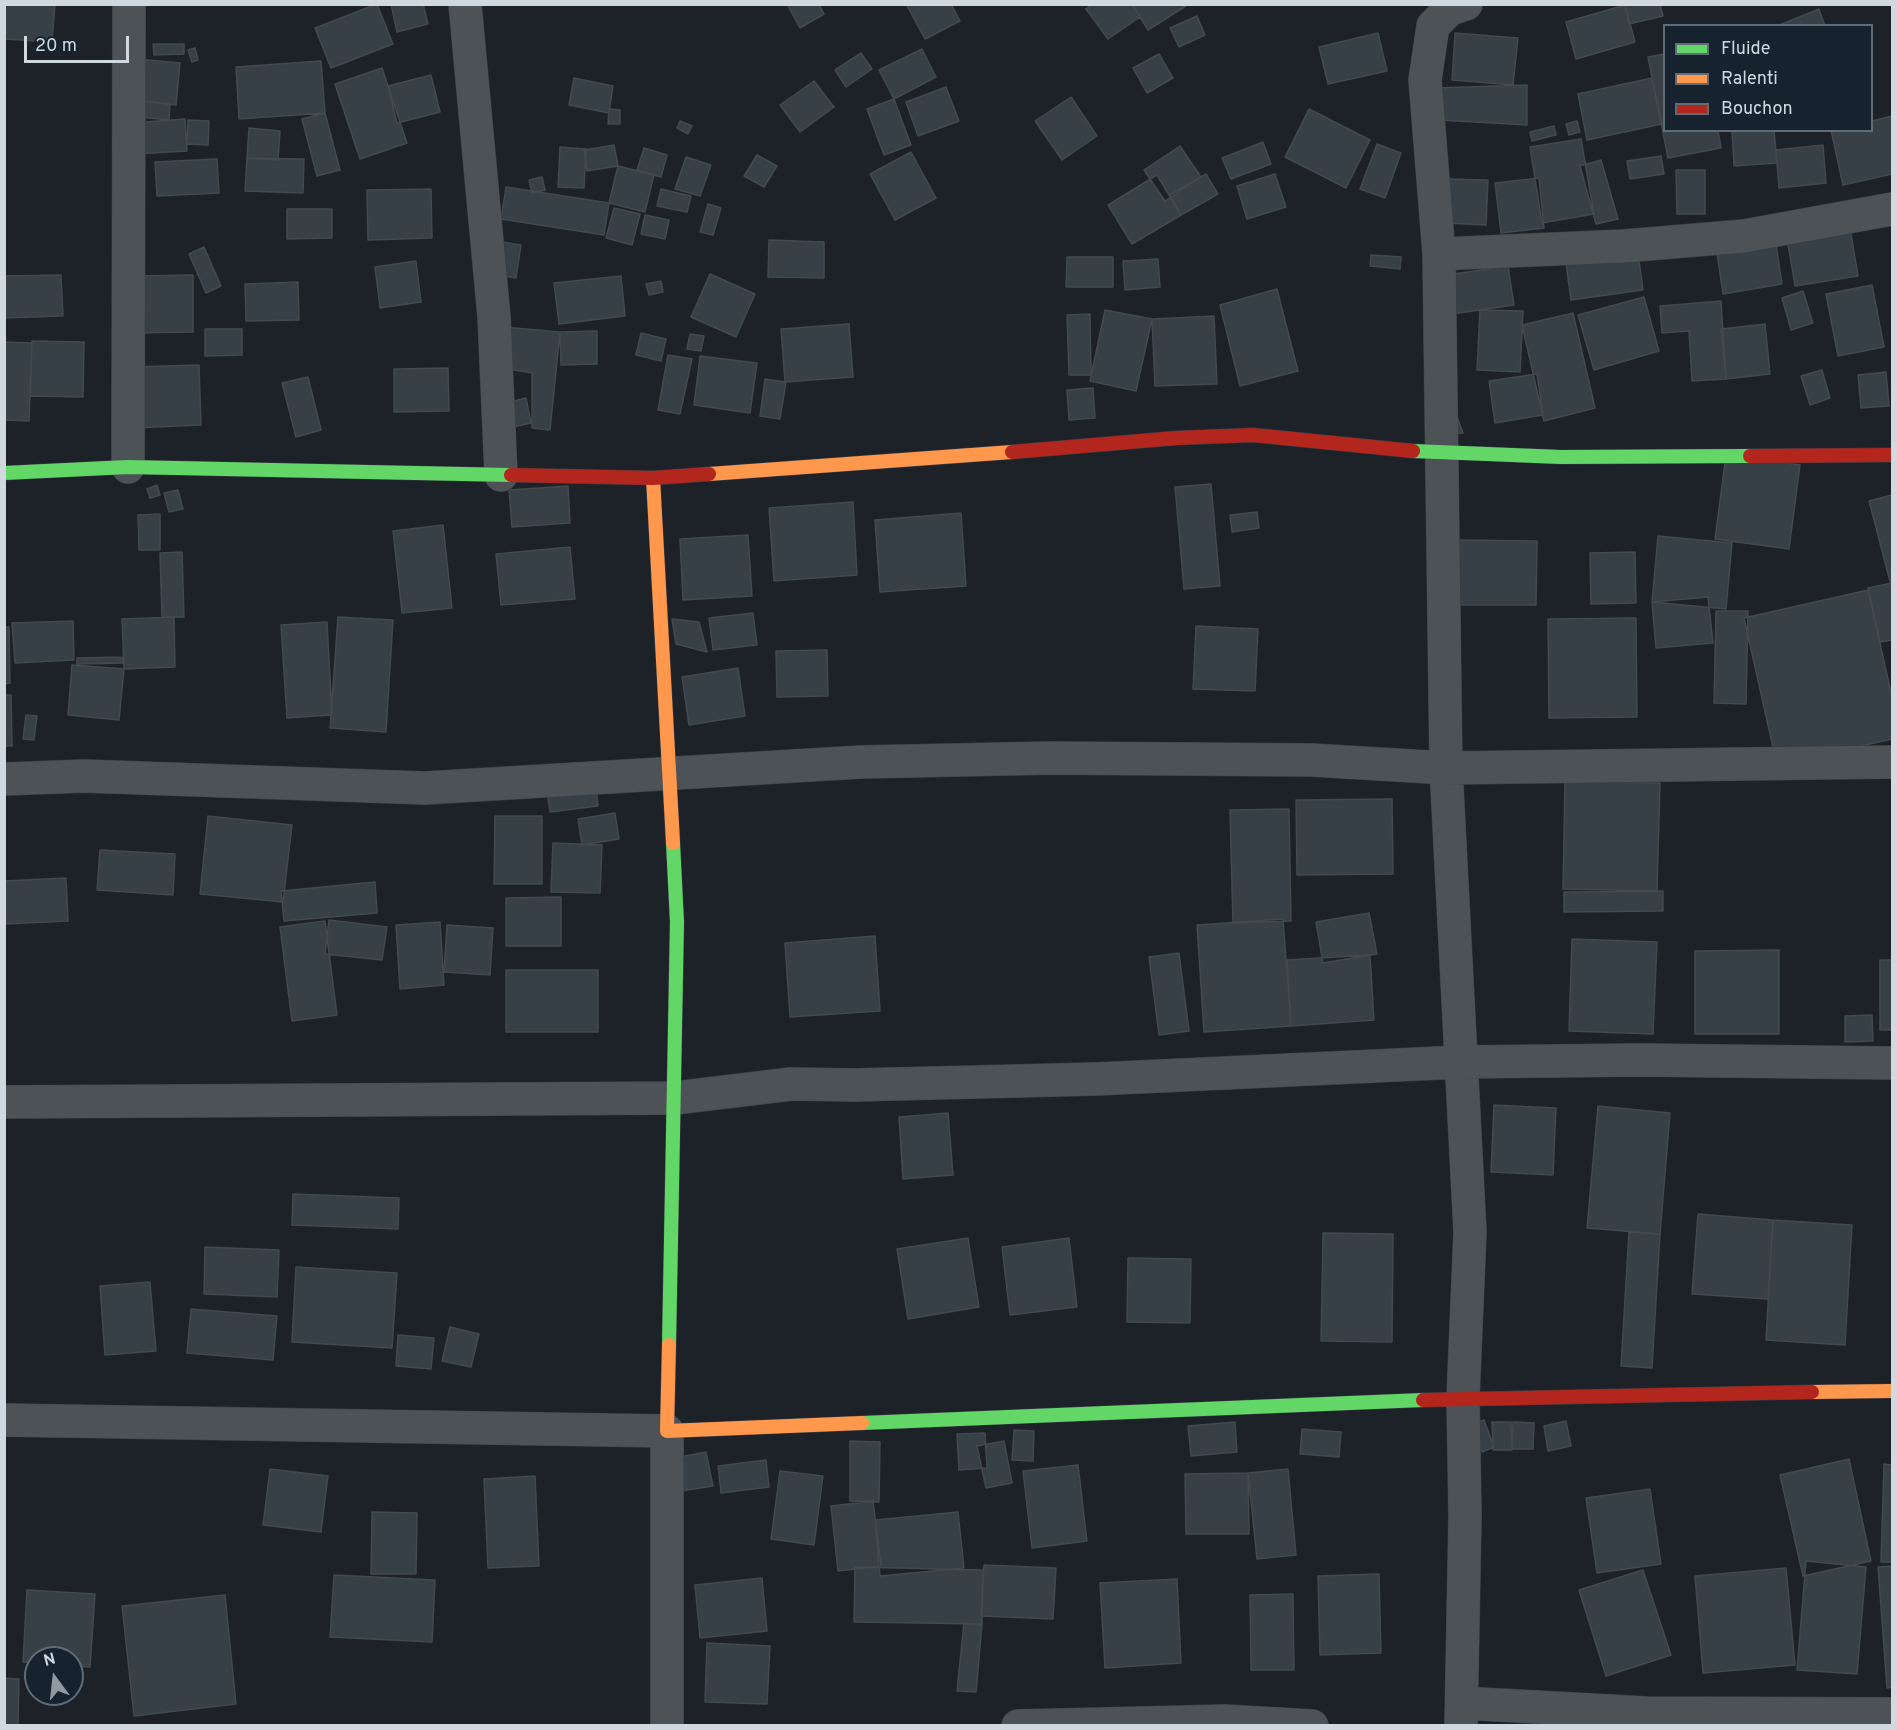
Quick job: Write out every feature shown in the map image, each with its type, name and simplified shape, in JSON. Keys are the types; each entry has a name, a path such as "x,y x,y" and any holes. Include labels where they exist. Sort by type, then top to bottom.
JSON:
{"street":[{"path":"128,467 129,4"},
{"path":"465,4 494,317 501,475"},
{"path":"1466,4 1450,9 1433,26 1428,43 1425,80 1439,255 1446,768 1470,1232 1463,1398 1462,1714 1893,1714"},
{"path":"1439,255 1624,246 1744,236 1893,209"},
{"path":"4,473 128,467 653,478 983,455 1176,438 1253,435 1440,454 1561,457 1893,455"},
{"path":"653,478 667,775 677,922 667,1431 667,1725"},
{"path":"4,778 84,776 425,788 861,762 1051,759 1312,760 1446,768 1893,762"},
{"path":"4,1102 675,1098 791,1084 866,1085 1096,1079 1461,1062 1640,1060 1893,1063"},
{"path":"4,1420 667,1431 1463,1398 1893,1391"},
{"path":"1018,1725 1225,1721 1312,1725"}],"building":[{"path":"4,4 55,4 52,42 4,39"},
{"path":"377,4 393,44 331,68 315,28"},
{"path":"391,4 423,4 428,24 397,32"},
{"path":"787,4 819,4 824,14 800,28"},
{"path":"906,4 951,4 960,21 925,39"},
{"path":"1092,4 1132,4 1140,17 1108,39 1086,9"},
{"path":"1132,4 1189,4 1148,30"},
{"path":"1625,4 1660,4 1663,16 1629,24"},
{"path":"1625,5 1635,42 1576,59 1566,22"},
{"path":"1819,9 1824,24 1782,24"},
{"path":"1197,16 1205,35 1179,47 1170,28"},
{"path":"1378,33 1387,71 1328,84 1319,47"},
{"path":"1455,33 1518,38 1513,85 1452,80"},
{"path":"153,44 184,44 184,54 154,55"},
{"path":"195,48 198,60 192,62 188,50"},
{"path":"922,49 936,77 894,99 879,70"},
{"path":"861,53 872,69 846,87 835,70"},
{"path":"1159,54 1173,78 1147,93 1133,68"},
{"path":"1663,54 1663,132 1718,132 1721,148 1668,158 1648,57"},
{"path":"137,59 180,63 176,105 133,100"},
{"path":"321,61 325,113 239,119 236,67"},
{"path":"382,68 407,143 360,159 335,84"},
{"path":"431,75 440,112 397,123 388,86"},
{"path":"574,78 613,86 609,113 569,105"},
{"path":"1652,78 1662,124 1587,140 1578,94"},
{"path":"814,81 834,107 800,132 780,105"},
{"path":"1527,85 1527,125 1439,120 1436,88"},
{"path":"946,87 959,121 918,136 906,102"},
{"path":"1071,97 1097,136 1062,160 1035,121"},
{"path":"894,99 911,145 884,155 867,109"},
{"path":"132,100 170,104 169,120 130,116"},
{"path":"609,109 620,110 620,124 608,124"},
{"path":"1309,109 1370,140 1346,188 1285,157"},
{"path":"325,113 340,170 317,176 302,119"},
{"path":"1892,116 1892,174 1843,185 1831,132 1873,132 1873,121"},
{"path":"185,119 187,151 133,154 131,123"},
{"path":"188,120 209,121 208,145 187,144"},
{"path":"680,121 692,126 688,134 677,128"},
{"path":"1577,121 1580,132 1569,135 1566,124"},
{"path":"1554,126 1556,135 1532,141 1530,132"},
{"path":"249,128 280,131 278,160 247,158"},
{"path":"1732,132 1774,132 1777,163 1734,166"},
{"path":"1581,139 1594,214 1542,223 1530,147"},
{"path":"1263,142 1271,164 1231,179 1222,158"},
{"path":"1377,144 1401,153 1385,198 1360,189"},
{"path":"614,145 618,166 587,171 584,150"},
{"path":"1823,145 1826,183 1779,188 1776,150"},
{"path":"1180,146 1201,177 1165,201 1144,170"},
{"path":"560,147 586,149 584,188 558,187"},
{"path":"644,148 667,155 661,177 637,170"},
{"path":"911,152 936,198 895,220 870,174"},
{"path":"757,155 777,166 764,187 744,176"},
{"path":"1661,156 1664,174 1630,179 1627,161"},
{"path":"686,157 711,165 700,196 675,189"},
{"path":"247,158 304,159 303,193 245,191"},
{"path":"217,159 219,193 157,196 155,162"},
{"path":"1601,160 1618,219 1596,224 1580,166"},
{"path":"618,166 654,175 645,212 609,203"},
{"path":"1676,170 1705,170 1705,214 1677,214"},
{"path":"1206,174 1218,194 1181,215 1170,195"},
{"path":"1275,174 1286,207 1247,219 1237,186"},
{"path":"1157,175 1181,215 1132,244 1108,205"},
{"path":"542,177 545,190 532,193 529,180"},
{"path":"1539,178 1544,228 1501,233 1495,183"},
{"path":"1447,179 1488,180 1486,225 1445,223"},
{"path":"506,187 609,203 604,235 501,219"},
{"path":"431,189 432,238 368,240 367,190"},
{"path":"661,189 691,196 687,212 657,206"},
{"path":"708,204 721,208 713,235 700,232"},
{"path":"614,208 640,214 632,245 606,238"},
{"path":"287,209 332,209 332,238 287,239"},
{"path":"645,215 669,220 665,239 641,234"},
{"path":"1850,228 1858,276 1795,286 1787,238"},
{"path":"1775,238 1782,284 1723,294 1716,247"},
{"path":"769,240 824,242 824,278 768,277"},
{"path":"496,241 521,245 516,278 491,274"},
{"path":"204,247 221,286 206,293 189,254"},
{"path":"1638,253 1643,290 1571,300 1566,263"},
{"path":"1371,255 1401,257 1400,269 1370,266"},
{"path":"1067,257 1113,257 1113,287 1066,287"},
{"path":"1158,259 1160,287 1125,290 1123,261"},
{"path":"416,261 421,302 380,308 375,267"},
{"path":"1508,266 1514,305 1445,315 1440,276"},
{"path":"710,274 755,294 736,337 691,317"},
{"path":"61,275 63,316 4,318 4,276"},
{"path":"193,275 193,332 133,333 132,276"},
{"path":"621,276 625,316 559,324 554,283"},
{"path":"661,281 663,292 649,295 646,284"},
{"path":"298,282 299,320 246,321 245,284"},
{"path":"1872,285 1884,347 1838,356 1826,294"},
{"path":"1277,289 1298,371 1240,386 1220,305"},
{"path":"1803,291 1813,323 1791,330 1782,298"},
{"path":"1644,297 1659,351 1594,370 1578,315"},
{"path":"1721,301 1726,379 1692,381 1689,331 1662,333 1660,306"},
{"path":"1105,310 1152,319 1136,391 1090,381"},
{"path":"1480,310 1523,311 1520,372 1477,370"},
{"path":"1573,313 1595,408 1544,421 1522,325"},
{"path":"1090,314 1091,375 1069,375 1067,315"},
{"path":"1214,316 1217,384 1155,386 1152,319"},
{"path":"849,324 853,377 785,382 781,329"},
{"path":"1765,324 1770,374 1726,379 1721,329"},
{"path":"503,327 560,332 550,430 532,428 532,373 498,367"},
{"path":"205,329 242,329 242,355 205,356"},
{"path":"597,331 597,364 561,365 560,332"},
{"path":"641,333 666,339 661,361 636,355"},
{"path":"690,334 704,336 701,351 687,349"},
{"path":"32,341 84,342 83,397 30,396"},
{"path":"4,342 32,343 29,421 4,420"},
{"path":"668,355 692,359 680,414 658,410"},
{"path":"700,356 757,363 750,413 694,405"},
{"path":"199,365 201,425 133,428 131,367"},
{"path":"448,368 449,411 394,412 394,369"},
{"path":"1822,370 1830,398 1810,405 1801,376"},
{"path":"1886,372 1889,406 1861,408 1858,375"},
{"path":"1537,374 1543,415 1495,423 1489,381"},
{"path":"308,377 321,430 296,437 282,383"},
{"path":"765,379 786,382 780,419 760,416"},
{"path":"1093,388 1095,418 1069,420 1067,390"},
{"path":"526,398 531,423 513,427 507,403"},
{"path":"1456,414 1463,433 1448,435"},
{"path":"1726,455 1800,465 1789,549 1715,539"},
{"path":"1211,484 1220,586 1184,589 1175,487"},
{"path":"157,485 160,495 150,498 147,489"},
{"path":"568,486 570,523 512,527 509,490"},
{"path":"178,490 183,509 169,512 164,493"},
{"path":"1892,495 1892,585 1891,585 1869,501"},
{"path":"853,502 857,575 774,581 769,508"},
{"path":"1257,512 1259,528 1232,532 1230,515"},
{"path":"961,513 966,586 880,592 875,520"},
{"path":"160,514 160,550 139,550 138,515"},
{"path":"443,525 452,608 402,613 393,531"},
{"path":"748,535 752,596 683,600 680,539"},
{"path":"1658,536 1732,543 1726,609 1652,602"},
{"path":"1458,540 1537,541 1536,605 1457,605"},
{"path":"570,547 575,599 501,605 496,554"},
{"path":"182,552 184,617 162,617 160,553"},
{"path":"1635,552 1636,603 1591,604 1590,553"},
{"path":"1892,583 1892,640 1880,642 1868,588"},
{"path":"1868,590 1892,697 1892,739 1777,765 1744,618"},
{"path":"1708,597 1713,643 1656,648 1652,602"},
{"path":"1716,611 1748,611 1746,704 1714,703"},
{"path":"753,613 757,645 713,650 709,618"},
{"path":"174,617 175,667 124,669 122,619"},
{"path":"338,617 393,620 386,732 330,728"},
{"path":"1636,618 1637,717 1549,718 1548,619"},
{"path":"672,619 699,622 707,652 676,644"},
{"path":"73,621 74,660 15,663 12,623"},
{"path":"327,622 332,715 287,718 281,625"},
{"path":"1196,626 1258,629 1255,691 1193,689"},
{"path":"4,627 9,627 10,683 4,684"},
{"path":"827,650 828,696 777,697 776,651"},
{"path":"123,657 123,663 77,664 77,658"},
{"path":"72,665 124,669 119,720 68,715"},
{"path":"738,668 745,716 689,725 682,677"},
{"path":"4,695 11,695 12,746 4,746"},
{"path":"26,715 37,716 34,740 23,739"},
{"path":"1565,781 1660,783 1657,891 1563,889"},
{"path":"596,786 598,806 550,812 547,792"},
{"path":"1392,799 1393,874 1297,875 1296,800"},
{"path":"1289,809 1291,921 1233,923 1230,810"},
{"path":"615,813 619,839 582,845 578,819"},
{"path":"208,816 292,825 283,902 200,894"},
{"path":"495,816 542,816 542,884 494,884"},
{"path":"553,843 602,845 600,893 551,892"},
{"path":"100,850 175,854 173,895 97,890"},
{"path":"66,878 68,921 4,924 4,881"},
{"path":"375,882 377,913 284,921 281,891"},
{"path":"1663,891 1663,911 1564,912 1564,892"},
{"path":"561,897 561,946 506,946 506,898"},
{"path":"1369,913 1377,954 1323,963 1316,922"},
{"path":"1283,919 1291,1026 1204,1032 1197,925"},
{"path":"329,920 387,927 382,960 325,954"},
{"path":"325,921 337,1015 292,1021 280,927"},
{"path":"440,922 444,985 400,989 396,925"},
{"path":"447,925 493,928 490,975 444,972"},
{"path":"875,936 880,1011 790,1017 785,943"},
{"path":"1572,939 1657,942 1653,1034 1569,1031"},
{"path":"1779,950 1779,1034 1695,1034 1695,951"},
{"path":"1179,953 1189,1031 1159,1035 1149,957"},
{"path":"1370,955 1374,1020 1291,1026 1287,960"},
{"path":"1880,960 1892,960 1892,1030 1880,1030"},
{"path":"506,970 598,970 598,1032 506,1032"},
{"path":"1872,1015 1873,1041 1845,1042 1845,1016"},
{"path":"1494,1105 1556,1108 1553,1175 1491,1172"},
{"path":"1598,1106 1670,1113 1660,1234 1587,1228"},
{"path":"948,1113 953,1175 903,1179 899,1117"},
{"path":"293,1194 399,1198 398,1229 292,1225"},
{"path":"1698,1214 1773,1220 1768,1299 1692,1294"},
{"path":"1773,1220 1852,1225 1845,1345 1766,1340"},
{"path":"1629,1232 1660,1234 1652,1368 1621,1366"},
{"path":"1323,1233 1393,1234 1392,1342 1321,1341"},
{"path":"968,1238 979,1307 908,1319 897,1249"},
{"path":"1069,1238 1077,1307 1010,1315 1002,1247"},
{"path":"205,1247 279,1250 277,1297 204,1294"},
{"path":"1128,1258 1191,1259 1190,1323 1127,1322"},
{"path":"296,1267 397,1273 392,1348 292,1342"},
{"path":"150,1282 156,1351 105,1355 100,1286"},
{"path":"191,1309 277,1316 273,1360 187,1353"},
{"path":"450,1327 479,1334 471,1367 442,1361"},
{"path":"398,1335 434,1338 431,1369 396,1366"},
{"path":"1484,1420 1494,1447 1482,1452 1472,1424"},
{"path":"1566,1421 1571,1446 1548,1451 1544,1426"},
{"path":"1235,1422 1237,1452 1191,1456 1188,1426"},
{"path":"1492,1422 1511,1422 1512,1450 1493,1450"},
{"path":"1513,1422 1534,1423 1533,1449 1512,1449"},
{"path":"1302,1429 1341,1432 1339,1457 1300,1454"},
{"path":"1014,1430 1034,1431 1033,1461 1012,1460"},
{"path":"985,1433 987,1468 959,1470 957,1434"},
{"path":"850,1441 880,1442 879,1502 850,1501"},
{"path":"1004,1441 1012,1483 986,1488 977,1446"},
{"path":"706,1452 713,1486 675,1492 669,1459"},
{"path":"1849,1459 1871,1561 1803,1576 1780,1475"},
{"path":"766,1460 769,1487 721,1493 718,1466"},
{"path":"1884,1464 1892,1465 1892,1562 1881,1562"},
{"path":"1078,1465 1087,1541 1032,1548 1023,1471"},
{"path":"270,1469 328,1476 321,1532 263,1525"},
{"path":"1288,1469 1296,1555 1257,1559 1248,1473"},
{"path":"780,1471 823,1476 814,1545 771,1539"},
{"path":"1248,1473 1249,1534 1186,1534 1185,1474"},
{"path":"535,1476 539,1566 488,1568 484,1479"},
{"path":"1650,1489 1661,1564 1597,1573 1586,1498"},
{"path":"873,1501 881,1566 838,1571 831,1506"},
{"path":"372,1512 417,1513 416,1574 371,1574"},
{"path":"958,1512 964,1568 880,1576 875,1520"},
{"path":"1806,1561 1866,1567 1857,1674 1797,1670"},
{"path":"984,1565 1056,1568 1053,1619 981,1616"},
{"path":"1892,1566 1892,1687 1887,1688 1878,1567"},
{"path":"855,1567 983,1570 982,1624 854,1622"},
{"path":"1786,1568 1795,1665 1703,1673 1695,1576"},
{"path":"1643,1570 1671,1655 1606,1676 1579,1590"},
{"path":"1379,1574 1381,1653 1320,1655 1318,1576"},
{"path":"334,1575 435,1580 432,1642 330,1637"},
{"path":"762,1578 767,1631 700,1638 695,1585"},
{"path":"1177,1579 1181,1663 1105,1668 1100,1583"},
{"path":"27,1590 95,1594 90,1667 84,1667 84,1646 24,1646 23,1662"},
{"path":"1293,1594 1294,1670 1251,1670 1250,1595"},
{"path":"225,1595 236,1704 134,1716 122,1606"},
{"path":"964,1623 982,1625 976,1692 957,1691"},
{"path":"707,1643 770,1646 767,1704 705,1702"},
{"path":"4,1678 19,1679 18,1726 4,1726"}],"traffic: fast":[{"path":"1413,451 1561,457 1750,456"},
{"path":"4,473 128,467 511,475"},
{"path":"669,1345 677,922 673,843"},
{"path":"862,1423 1423,1400"}],"traffic: slow":[{"path":"709,474 1012,452"},
{"path":"653,478 673,843"},
{"path":"669,1345 667,1431 862,1423"},
{"path":"1812,1392 1892,1391"}],"traffic: jam":[{"path":"1012,452 1176,438 1253,435 1413,451"},
{"path":"1750,456 1892,455"},
{"path":"511,475 653,478 709,474"},
{"path":"1423,1400 1812,1392"}]}
